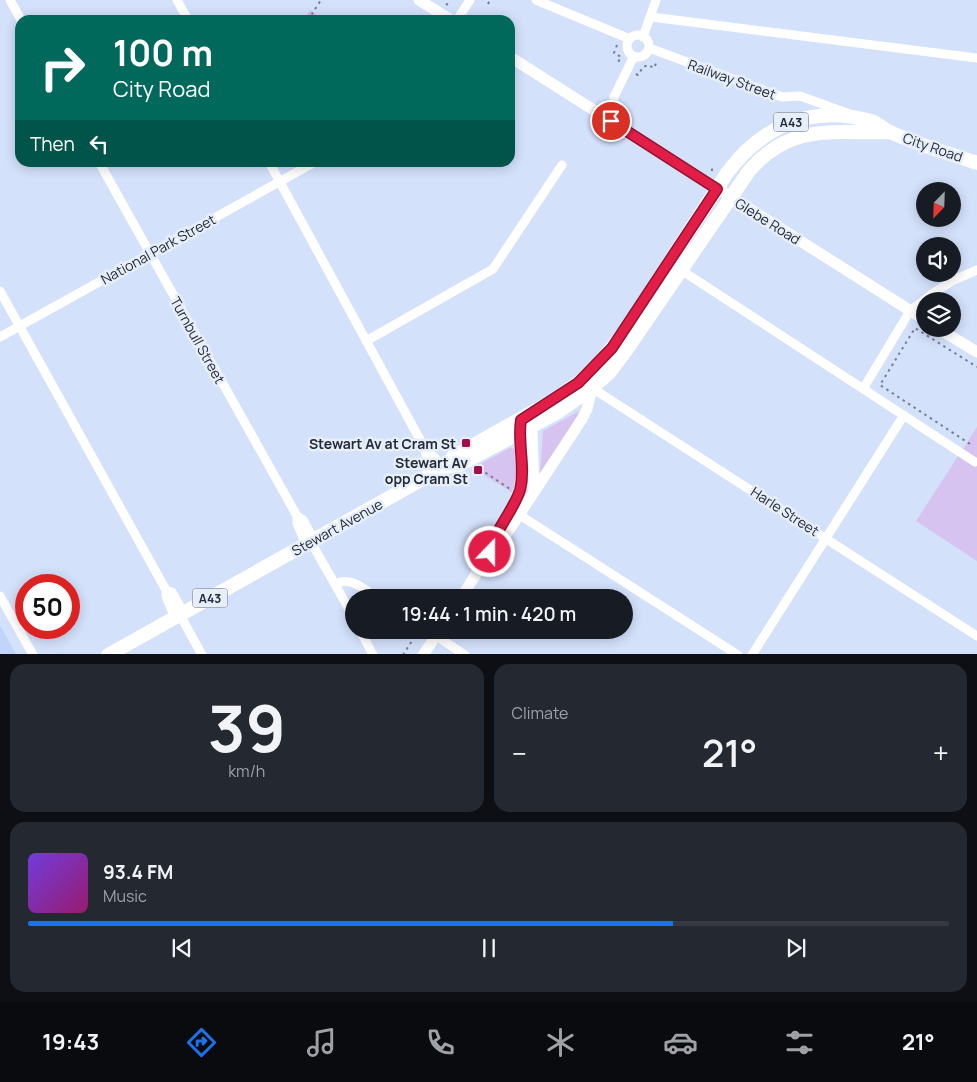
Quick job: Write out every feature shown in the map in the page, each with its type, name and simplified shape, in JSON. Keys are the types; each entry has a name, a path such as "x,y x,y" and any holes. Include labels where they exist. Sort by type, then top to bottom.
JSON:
{"highway":[{"name":"City Road","path":"524,427 578,383 612,348 717,189 745,152 763,136 783,125 814,116 829,115 873,122 889,132 977,163"},
{"name":"City Road","path":"731,197 756,163 770,150 792,139 839,130 889,132"},
{"name":"A43","path":"592,388 608,373 627,349 731,197"},
{"name":"Stewart Avenue","path":"108,654 444,467 459,465 592,388"}],"main road":[{"path":"419,0 443,15"},
{"name":"Glebe Road","path":"515,60 916,315"},
{"path":"952,337 977,352"},
{"path":"467,589 490,552 493,539 534,491 582,419 587,409 592,388"},
{"path":"524,427 534,491"},
{"path":"515,512 522,472 524,427"},
{"path":"423,654 430,639"}],"street":[{"path":"10,0 18,15"},
{"path":"177,0 185,15"},
{"path":"460,15 470,0"},
{"path":"536,0 630,39 636,36 643,37 648,42 649,48 642,56 634,56"},
{"path":"643,37 656,0"},
{"path":"651,17 977,58"},
{"path":"630,39 628,48 634,56"},
{"name":"Railway Street","path":"649,48 782,97 800,96 873,122"},
{"path":"611,121 614,97 634,56"},
{"path":"366,341 493,269 562,166"},
{"name":"Turnbull Street","path":"102,167 297,516 303,520 310,542 345,602"},
{"path":"272,167 424,447 431,474"},
{"name":"National Park Street","path":"0,337 307,167"},
{"path":"681,270 975,462"},
{"path":"862,389 910,311 954,280 977,270"},
{"path":"0,291 166,590 166,596 180,615 202,654"},
{"name":"Harle Street","path":"592,388 977,636"},
{"path":"752,654 904,414"},
{"path":"424,447 444,467"},
{"path":"515,512 738,654"},
{"path":"335,584 343,580 351,581 363,589"},
{"path":"0,596 33,654"},
{"path":"365,639 373,654"},
{"path":"444,639 465,654"}],"path":[{"path":"311,15 321,0"},
{"path":"488,4 490,0"},
{"path":"446,5 451,6"},
{"path":"617,45 614,53 621,57 617,64"},
{"path":"636,74 638,75 642,67 648,65 654,68 657,61"},
{"path":"970,444 879,384 915,328 977,367"},
{"path":"480,469 510,489"},
{"path":"403,654 413,639"}],"shaded area":[{"path":"310,10 318,15 306,15"},
{"path":"583,409 540,474 543,431"},
{"path":"977,427 977,561 916,521"},
{"path":"510,448 515,449 520,457 513,493 473,468"},
{"path":"0,625 16,654 0,654"}],"place":[{"name":"Stewart Av at Cram St","path":"466,443"},
{"name":"Stewart Av opp Cram St","path":"478,470"}],"route":[{"path":"490,552 493,539 511,510 520,490 522,472 519,433 521,420 566,392 601,361 622,334 717,189 611,121"}]}
